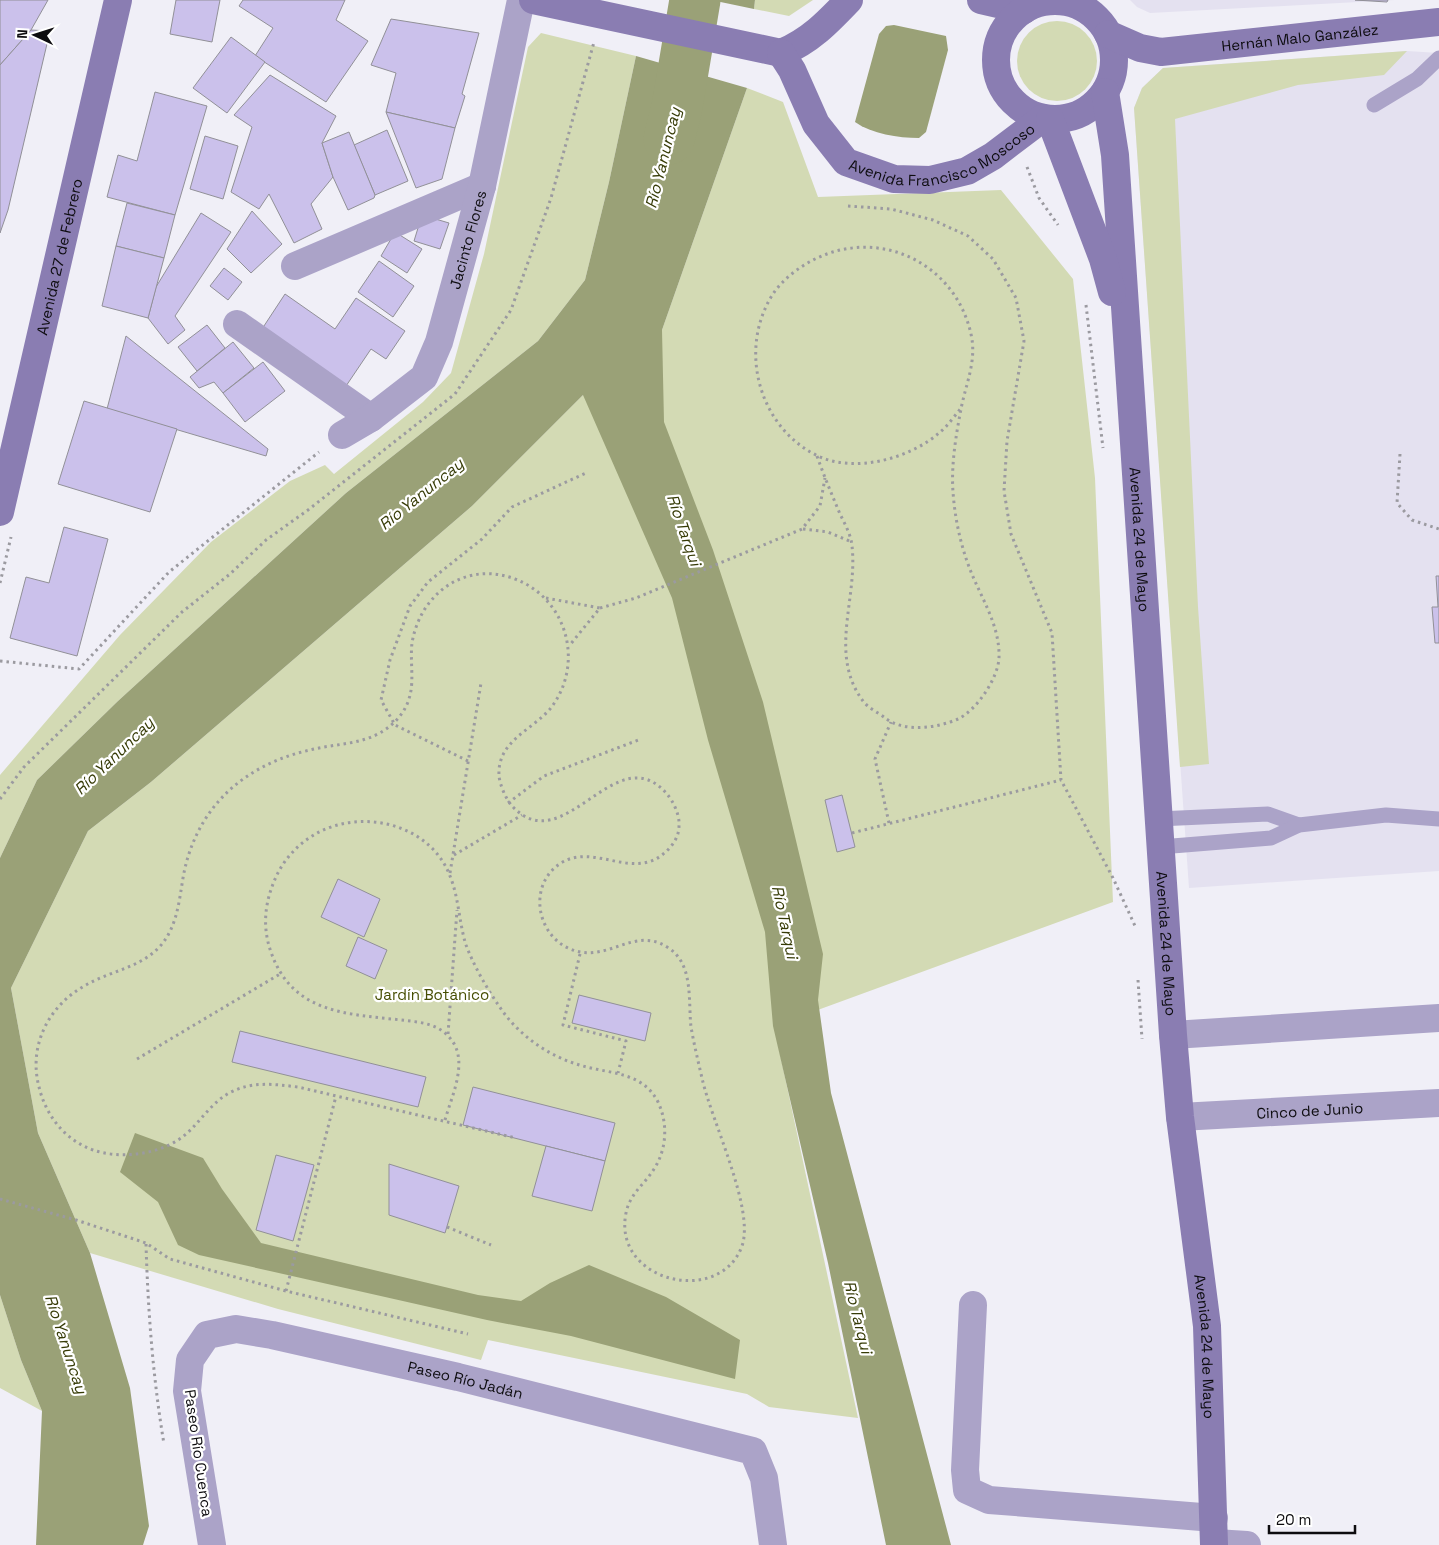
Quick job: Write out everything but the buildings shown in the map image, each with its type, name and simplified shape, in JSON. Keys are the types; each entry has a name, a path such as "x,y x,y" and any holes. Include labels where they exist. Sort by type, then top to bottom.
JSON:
{"main road":[{"name":"Avenida 27 de Febrero","path":"0,512 5,467 118,0"},
{"path":"533,0 781,53 800,45 818,33 849,0"},
{"path":"981,0 1030,5 1050,1 1064,2 1084,9 1103,19 1113,50 1114,67 1107,88 1094,105 1083,113 1070,118 1047,119 1030,114 1008,96 998,71 999,43 1009,25 1030,5"},
{"name":"Hernán Malo Ganzález","path":"1103,19 1140,48 1161,52 1439,22"},
{"name":"Hernán Malo Ganzález","path":"1107,88 1135,66 1161,52"},
{"name":"Avenida Francisco Moscoso","path":"781,53 792,70 816,124 846,162 894,179 930,180 967,170 993,156 1047,119"},
{"name":"Avenida 24 de Mayo","path":"1107,88 1114,155 1172,1036 1180,1117 1207,1326 1214,1535"},
{"name":"Avenida 24 de Mayo","path":"1047,119 1103,259 1126,342"}],"street":[{"name":"Jacinto Flores","path":"342,435 371,418 424,377 439,342 482,186 521,0"},
{"path":"295,266 482,186"},
{"path":"237,324 371,418"},
{"path":"1172,1036 1439,1018"},
{"name":"Cinco de Junio","path":"1180,1117 1439,1103"},
{"path":"973,1305 965,1470 967,1490 989,1500 1214,1535 1247,1545"},
{"name":"Paseo Río Jadán","path":"190,1360 207,1335 236,1329 272,1335 458,1377 753,1451 764,1478 773,1545"},
{"name":"Paseo Río Cuenca","path":"190,1360 188,1391 212,1545"}],"lane":[{"path":"1374,105 1417,79 1439,58"},
{"path":"1158,818 1268,814 1299,825"},
{"path":"1160,847 1271,838 1299,825 1386,815 1439,818"}],"path":[{"path":"848,206 891,210 933,220 968,236 992,259 1016,298 1024,341 1007,441 1004,491 1011,534 1052,633 1061,780 1113,878 1136,928"},
{"path":"817,456 852,542 854,579 846,623 846,664 864,702 891,722 928,728 962,717 986,694 999,659 992,616 973,577 961,541 954,498 956,447 962,407 973,372 972,336 959,302 936,273 906,254 871,246 833,250 799,267 774,294 758,329 755,367 765,403 786,434 817,456 849,463 882,461 913,451 941,432 962,407"},
{"path":"0,661 79,669 169,572 249,506 342,435"},
{"path":"1400,454 1397,503 1412,520 1439,529"},
{"path":"468,761 395,725 381,700 390,660 410,606 428,582 482,539 512,507 588,472"},
{"path":"516,1138 298,1087 262,1083 231,1092 205,1112 183,1137 170,1145 126,1156 89,1149 62,1131 43,1103 34,1071 41,1033 58,1006 84,986 144,961 169,937 179,906 184,867 198,829 217,801 241,780 274,761 307,750 367,740 395,725 410,696 410,660 414,630 429,600 455,580 485,574 514,578 546,598 600,608 636,598 802,529 820,506 825,478"},
{"path":"802,529 828,532 852,542"},
{"path":"445,1120 458,1072 458,1050 448,1034 428,1023 335,1013 303,998 280,974 267,943 265,906 277,872 298,845 331,827 364,821 402,827 432,846 450,874 467,948 487,988 508,1020 540,1048 578,1065 618,1073 643,1082 660,1105 666,1136 656,1167 636,1189 625,1216 629,1248 647,1270 672,1279 704,1279 729,1268 745,1241 742,1204 705,1093 690,1022 689,987 679,955 659,940 634,941 607,953 580,954 562,946 545,932 539,908 544,882 562,862 585,856 632,865 653,862 672,847 680,828 675,803 660,785 639,779 613,781 568,815 545,821 522,815 508,803 499,781 500,760 511,741 554,704 564,677 569,646 564,623 546,598"},
{"path":"569,646 600,608"},
{"path":"450,874 481,683"},
{"path":"888,823 875,759 891,722"},
{"path":"508,803 544,776 641,739"},
{"path":"852,833 1061,780"},
{"path":"453,855 522,815"},
{"path":"448,1034 457,907"},
{"path":"580,954 563,1025 626,1040 618,1073"},
{"path":"138,1059 280,974"},
{"path":"286,1291 336,1096"},
{"path":"0,1199 76,1220 146,1244 170,1259 286,1291 468,1334"},
{"path":"447,1226 491,1244"}],"shaded area":[{"path":"1130,0 1395,0 1150,13 1137,7"},
{"path":"1407,51 1439,53 1439,871 1189,888 1134,108 1142,88 1163,68"}],"green space":[{"path":"755,0 813,0 789,16 754,9"},
{"path":"1057,21 1072,24 1085,33 1094,46 1097,61 1094,76 1085,89 1072,98 1057,101 1042,98 1029,89 1020,76 1017,61 1020,46 1029,33 1042,24"},
{"path":"541,33 636,56 609,182 585,280 538,341 346,493 118,701 37,780 0,858 0,775 120,635 211,542 290,481 325,465 334,474 423,402 451,373 484,254 528,47"},
{"path":"1407,51 1384,75 1298,85 1175,119 1198,607 1209,764 1180,767 1134,108 1142,88 1163,68"},
{"name":"Jardín Botánico","path":"747,88 783,102 818,197 1001,190 1073,279 1095,478 1113,902 774,1026 858,1418 769,1407 747,1394 488,1340 481,1360 278,1309 90,1253 38,1133 11,988 88,831 151,782 472,506 583,395 662,330"},
{"path":"0,1295 21,1360 42,1411 0,1388"}],"water":[{"path":"711,0 755,0 754,9"},
{"path":"894,25 946,36 948,50 926,132 919,138 903,137 869,130 855,122 879,34 886,26"},
{"name":"Río Tarqui","path":"636,56 747,88 662,330 664,422 713,550 763,702 823,954 818,1000 831,1093 951,1545 886,1545 828,1263 773,1026 765,932 708,740 672,598 583,395 472,506 151,782 88,831 11,988 38,1133 90,1253 130,1388 149,1526 143,1545 36,1545 42,1411 21,1360 0,1295 0,858 37,780 118,701 346,493 538,341 585,280 609,182"},
{"path":"135,1133 203,1158 222,1189 261,1243 478,1295 521,1301 550,1283 589,1265 666,1297 740,1340 735,1379 571,1336 487,1320 199,1255 178,1245 158,1202 120,1172"}],"waterway":[{"name":"Río Yanuncay","path":"669,139 677,107 695,0"}]}
